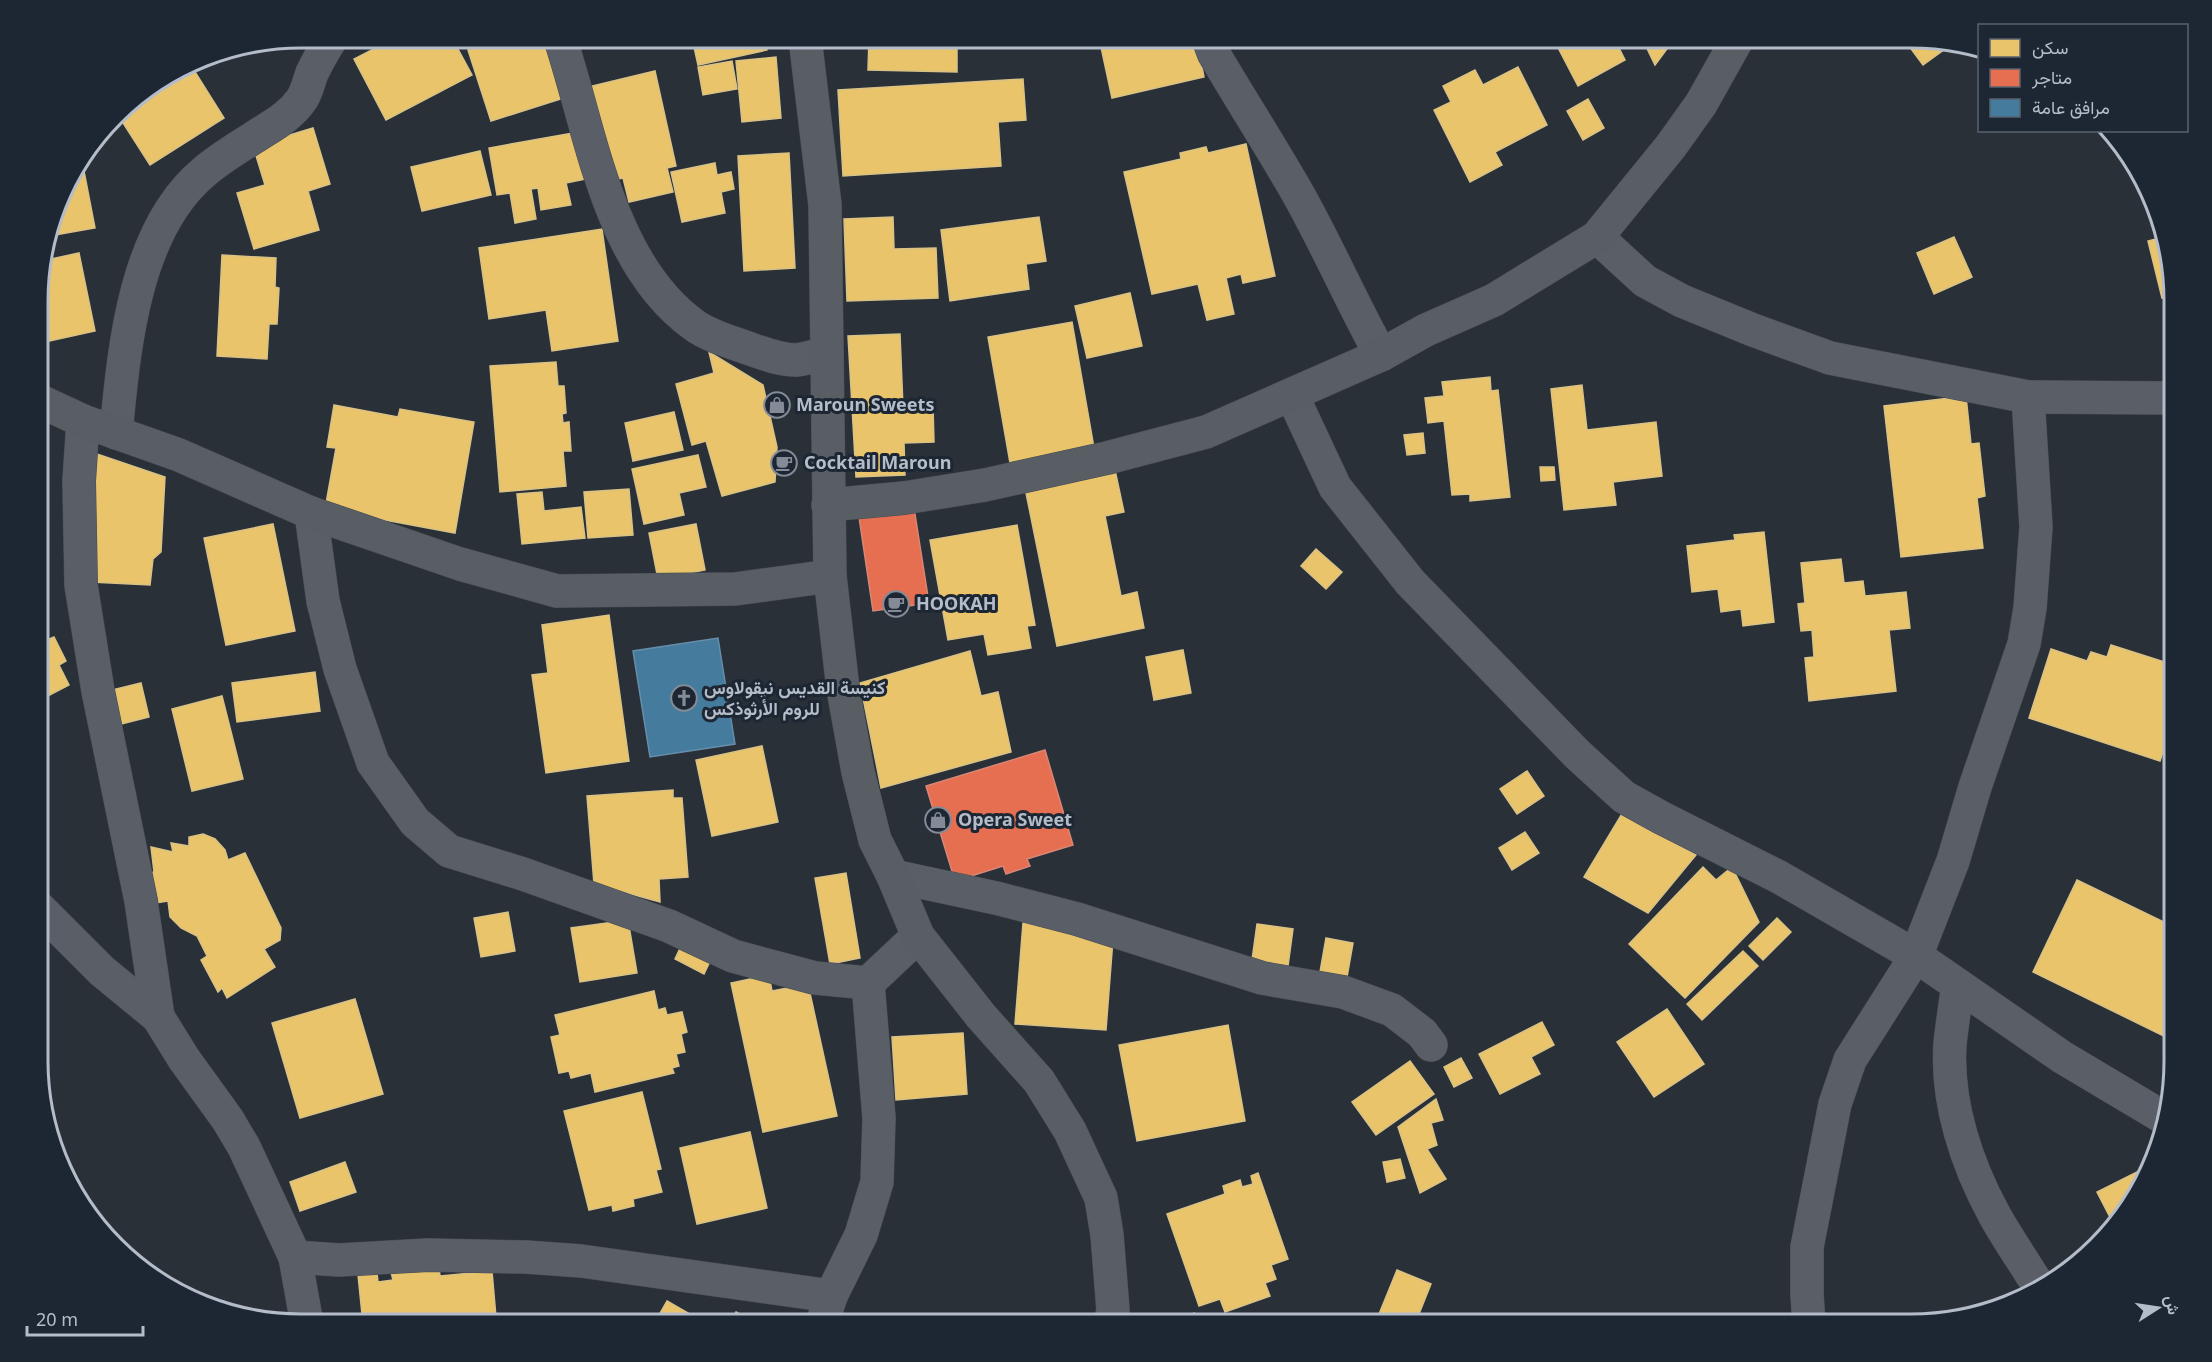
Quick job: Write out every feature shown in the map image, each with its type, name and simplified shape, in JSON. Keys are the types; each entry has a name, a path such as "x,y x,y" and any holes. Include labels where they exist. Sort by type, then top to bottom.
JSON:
{"street":[{"path":"116,434 123,359 130,319 160,228 180,195 204,172 283,119 302,98 326,48"},
{"path":"563,48 594,158 628,246 667,302 694,326 772,356 796,360 827,353"},
{"path":"806,48 825,205 830,576 843,688 858,772 875,840 918,936 981,1016 1039,1081 1070,1131 1101,1198 1107,1235 1112,1314"},
{"path":"1212,48 1296,191 1355,309 1381,355"},
{"path":"828,505 916,496 985,485 1107,458 1206,432 1381,355 1426,330 1494,300 1597,237 1671,146 1701,104 1732,48"},
{"path":"1597,237 1645,281 1682,301 1830,358 2028,397 2164,398"},
{"path":"1292,395 1335,487 1410,582 1577,754 1624,796 1662,818 1779,876 1916,956 2062,1057 2158,1114"},
{"path":"1809,1314 1807,1247 1835,1104 1850,1060 1916,956 1953,861 2024,644 2030,608 2036,527 2028,397"},
{"path":"48,405 116,434 179,455 311,513 460,564 557,591 735,589 830,576"},
{"path":"83,421 79,481 81,585 98,691 141,901 158,1017"},
{"path":"311,513 323,601 340,669 373,763 415,822 449,851 523,874 669,926 733,956 815,978 868,983 918,936"},
{"path":"893,876 996,898 1077,919 1262,978 1343,992 1392,1010 1422,1033 1431,1045"},
{"path":"48,917 102,971 158,1017 244,1147 295,1257 305,1314"},
{"path":"295,1257 339,1260 428,1255 526,1257 581,1261 826,1310 861,1234 877,1182 879,1118 868,983"},
{"path":"1958,985 1950,1046 1951,1074 1956,1110 1967,1154 1995,1215 2035,1281"}],"building: سكن":[{"path":"375,48 457,48 472,75 386,120 354,59"},
{"path":"474,48 555,48 570,96 491,121 468,50"},
{"path":"694,48 767,48 767,50 698,65"},
{"path":"869,48 957,48 957,72 868,70"},
{"path":"1101,48 1194,48 1195,53 1199,52 1204,77 1112,98"},
{"path":"1558,48 1619,48 1625,60 1578,86"},
{"path":"1647,48 1668,48 1655,65"},
{"path":"1910,48 1944,50 1923,65"},
{"path":"776,57 781,118 742,122 736,61"},
{"path":"732,61 737,89 703,95 698,67"},
{"path":"1518,67 1547,125 1495,152 1502,165 1470,182 1434,110 1451,102 1443,86 1475,70 1483,85"},
{"path":"195,71 224,118 150,165 122,122 147,100"},
{"path":"655,71 676,166 667,168 673,192 629,202 623,178 609,181 588,87"},
{"path":"1023,79 1026,120 998,122 1001,166 843,176 838,90"},
{"path":"1588,99 1604,128 1583,140 1567,111"},
{"path":"313,128 330,184 308,191 319,230 254,249 237,193 265,185 253,146"},
{"path":"578,132 586,179 566,183 571,205 541,210 538,188 531,189 536,219 515,223 510,193 497,195 489,148"},
{"path":"1246,144 1275,276 1243,283 1241,274 1226,278 1234,314 1207,320 1198,284 1152,294 1124,172 1181,159 1180,153 1206,147 1208,153"},
{"path":"480,151 491,195 422,211 411,167"},
{"path":"789,153 795,268 744,271 738,156"},
{"path":"715,163 717,175 731,172 734,189 721,192 725,213 682,222 671,172"},
{"path":"84,172 95,228 57,235 67,204"},
{"path":"893,217 894,249 936,248 938,298 847,301 844,219"},
{"path":"1039,217 1046,261 1026,264 1029,289 950,301 941,230"},
{"path":"602,229 618,341 552,351 546,310 489,319 479,248"},
{"path":"1954,237 1972,277 1934,294 1917,253"},
{"path":"2156,239 2162,268 2164,298 2162,298 2148,241"},
{"path":"79,253 95,331 48,341 48,301 52,259"},
{"path":"222,255 276,258 275,287 279,288 277,324 269,324 267,359 217,356"},
{"path":"1130,293 1142,346 1087,358 1075,306"},
{"path":"1072,322 1094,448 1010,463 988,337"},
{"path":"900,334 903,407 933,406 934,442 904,443 905,475 856,477 848,336"},
{"path":"709,352 763,385 777,447 775,482 722,496 706,441 692,445 676,384 714,373"},
{"path":"556,362 558,386 564,386 566,413 562,414 563,423 569,422 571,451 563,451 566,486 500,492 490,366"},
{"path":"1490,377 1491,391 1498,390 1510,497 1470,501 1470,494 1452,495 1444,421 1428,423 1425,398 1444,396 1442,382"},
{"path":"1582,385 1587,430 1656,422 1662,476 1613,482 1616,505 1564,510 1551,389"},
{"path":"1966,396 1971,444 1979,443 1985,496 1977,498 1983,548 1901,557 1884,406"},
{"path":"334,405 398,417 400,409 474,422 455,533 325,509 336,448 327,447"},
{"path":"674,412 683,450 633,461 625,423"},
{"path":"1423,433 1425,453 1407,455 1404,435"},
{"path":"94,453 165,477 161,552 153,559 150,585 91,582"},
{"path":"698,455 706,487 679,493 684,515 644,524 632,469"},
{"path":"1540,467 1554,467 1555,480 1541,481"},
{"path":"1115,470 1124,512 1105,516 1121,596 1137,592 1144,628 1057,646 1025,488"},
{"path":"629,489 633,535 588,538 584,492"},
{"path":"542,492 544,511 581,507 585,538 522,544 517,494"},
{"path":"273,524 295,631 226,645 204,538"},
{"path":"696,524 705,570 658,579 649,533"},
{"path":"1017,525 1035,625 1027,626 1031,648 988,655 984,634 948,640 930,540"},
{"path":"1764,532 1774,622 1743,626 1741,609 1721,612 1718,589 1692,592 1687,546 1735,540 1734,535"},
{"path":"1316,549 1342,572 1326,589 1301,566"},
{"path":"1841,559 1844,583 1863,581 1865,596 1906,592 1910,628 1889,630 1896,691 1809,701 1805,658 1814,657 1812,630 1801,631 1798,604 1805,603 1801,563"},
{"path":"609,615 629,761 546,773 532,675 548,673 542,625"},
{"path":"54,637 66,661 59,665 69,685 48,696 48,640"},
{"path":"2111,645 2164,662 2164,749 2160,761 2029,718 2051,649 2087,661 2091,652 2107,657"},
{"path":"1183,650 1191,693 1154,700 1146,657"},
{"path":"970,651 981,696 998,692 1011,752 881,788 860,683"},
{"path":"315,672 320,711 237,722 232,683"},
{"path":"141,683 149,717 121,724 112,690"},
{"path":"222,696 243,779 192,791 172,709"},
{"path":"762,746 778,822 712,836 696,760"},
{"path":"1527,771 1544,796 1517,814 1500,789"},
{"path":"673,790 673,798 682,798 688,877 659,879 660,902 594,884 587,796"},
{"path":"1623,812 1696,855 1648,913 1584,877"},
{"path":"1525,832 1539,853 1512,870 1499,848"},
{"path":"203,834 215,839 225,850 228,860 245,853 281,928 280,940 264,949 275,967 227,998 222,988 218,992 201,960 207,956 197,936 181,928 170,917 168,901 156,903 149,873 154,872 151,847 173,852 171,843 189,846 189,837"},
{"path":"1703,867 1716,880 1732,867 1759,922 1685,998 1629,944"},
{"path":"846,873 860,958 830,964 815,878"},
{"path":"2077,880 2164,922 2164,1036 2033,972"},
{"path":"508,912 515,951 481,957 474,918"},
{"path":"1777,918 1791,932 1763,960 1749,946"},
{"path":"628,920 637,973 580,982 571,928"},
{"path":"1023,923 1088,928 1113,939 1106,1030 1015,1024"},
{"path":"1257,924 1293,929 1288,966 1252,960"},
{"path":"1326,938 1353,943 1347,977 1320,972"},
{"path":"683,942 712,957 704,974 675,959"},
{"path":"1743,951 1758,966 1702,1020 1687,1004"},
{"path":"769,975 772,991 808,984 837,1116 763,1132 731,983"},
{"path":"654,991 658,1010 665,1008 667,1015 682,1012 687,1032 681,1034 685,1052 676,1054 679,1066 672,1068 674,1073 595,1092 591,1073 571,1078 569,1071 559,1073 551,1037 560,1035 555,1015"},
{"path":"355,999 383,1094 300,1118 272,1023"},
{"path":"1667,1009 1704,1064 1654,1097 1617,1042"},
{"path":"1542,1022 1554,1045 1531,1057 1540,1074 1500,1094 1479,1054"},
{"path":"1228,1025 1245,1121 1137,1141 1119,1045"},
{"path":"963,1033 967,1094 896,1100 892,1037"},
{"path":"1461,1058 1472,1078 1454,1087 1444,1067"},
{"path":"1410,1061 1434,1094 1376,1135 1352,1102"},
{"path":"642,1092 661,1169 656,1170 662,1192 633,1199 634,1206 613,1211 612,1205 589,1210 564,1111"},
{"path":"1436,1099 1443,1120 1431,1123 1437,1145 1427,1149 1446,1179 1420,1193 1398,1127"},
{"path":"750,1132 767,1208 697,1224 680,1148"},
{"path":"1400,1159 1405,1178 1387,1182 1383,1162"},
{"path":"345,1162 356,1192 300,1211 290,1182"},
{"path":"2139,1171 2110,1217 2097,1192"},
{"path":"1258,1173 1288,1259 1271,1265 1276,1279 1265,1283 1270,1296 1225,1312 1220,1299 1199,1306 1167,1214 1225,1194 1223,1186 1240,1180 1242,1187 1253,1184 1251,1176"},
{"path":"439,1267 440,1276 492,1271 496,1314 362,1314 358,1275 377,1273 378,1282 393,1280 391,1272"},
{"path":"1397,1270 1431,1284 1419,1314 1379,1314"},
{"path":"667,1301 690,1314 660,1314"}],"building: متاجر":[{"path":"914,508 929,603 873,611 859,517"},
{"path":"1045,750 1073,845 1027,859 1030,866 1006,874 1003,866 955,881 926,786"}],"building: مرافق عامة":[{"name":"كنيسة القديس نيقولاوس للروم الأرثوذكس","path":"718,638 735,744 650,757 633,651"}],"place":[{"name":"Maroun Sweets","path":"777,405"},
{"name":"Cocktail Maroun","path":"784,463"},
{"name":"HOOKAH","path":"896,604"},
{"name":"كنيسة القديس نيقولاوس للروم الأرثوذكس","path":"684,698"},
{"name":"Opera Sweet","path":"938,820"}]}
